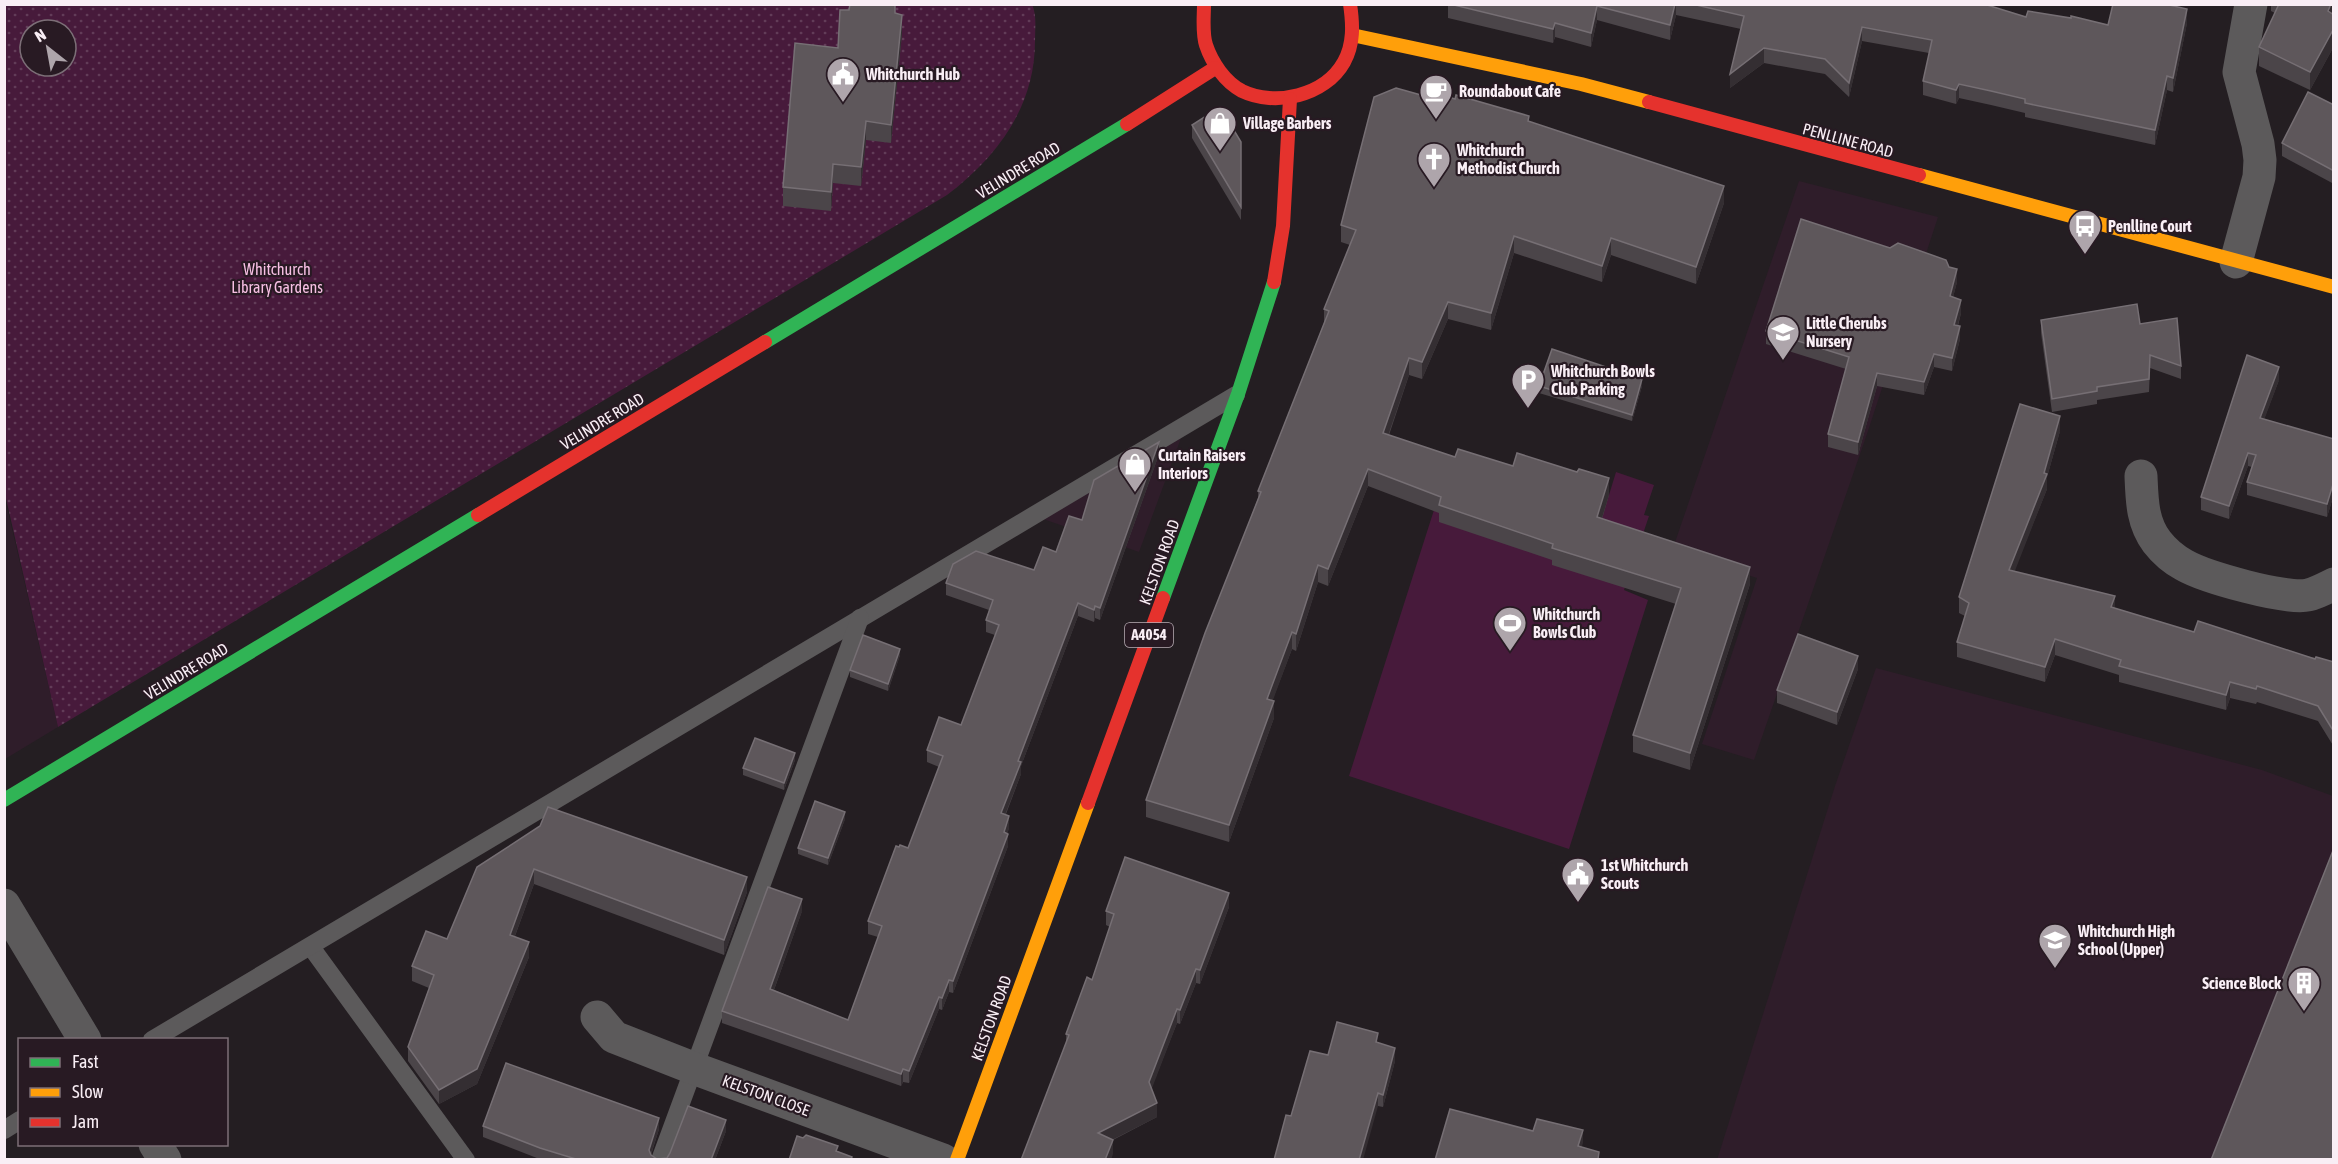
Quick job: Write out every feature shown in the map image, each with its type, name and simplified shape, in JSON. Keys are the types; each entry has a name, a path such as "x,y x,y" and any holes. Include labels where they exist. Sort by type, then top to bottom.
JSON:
{"street":[{"path":"1204,5 1202,30 1208,54 1221,76 1241,92 1265,99 1290,99 1314,90 1334,75 1347,53 1352,35 1350,4"},
{"path":"2236,262 2259,177 2259,144 2239,72 2252,4"},
{"name":"PENLLINE ROAD","path":"1352,35 1581,84 2334,287"},
{"name":"VELINDRE ROAD","path":"4,800 1148,111 1215,68"},
{"name":"KELSTON ROAD","path":"957,1160 1238,394 1267,307 1277,266 1282,224 1290,99"},
{"path":"2141,476 2143,514 2155,540 2168,555 2186,566 2262,591 2286,595 2307,595 2334,584"},
{"path":"4,905 84,1038"},
{"name":"KELSTON CLOSE","path":"597,1017 614,1037 943,1160"},
{"path":"156,1146 165,1160"}],"lane":[{"path":"155,1038 1238,394"},
{"path":"660,1160 860,618"},
{"path":"311,947 466,1160"},
{"path":"4,1130 18,1121"}],"shaded area":[{"path":"1799,181 1938,217 1868,431 1754,760 1702,744 1757,578 1672,551"},
{"path":"1181,438 1139,552 1043,519"},
{"path":"4,494 58,727 5,759 4,759"},
{"name":"Whitchurch High School (Upper)","path":"1876,668 2262,770 2333,796 2333,1159 1717,1160 1835,786"}],"green space":[{"name":"Whitchurch Library Gardens","path":"1032,4 1035,18 1033,65 1020,109 997,147 982,164 947,195 58,727 5,494 4,5"},
{"name":"Whitchurch Bowls Club","path":"1449,463 1609,495 1616,472 1654,485 1644,515 1649,516 1624,590 1648,600 1569,849 1349,776"}],"building":[{"name":"Whitchurch Hub","path":"850,4 895,4 895,13 902,15 891,125 866,121 861,167 833,164 831,192 783,187 795,43 838,48 840,10 849,10"},
{"path":"1450,4 1675,4 1670,25 1597,6 1591,33 1555,23 1553,29"},
{"path":"1692,4 1984,4 2026,17 2028,11 2071,18 2071,16 2108,25 2113,4 2165,4 2187,9 2173,78 2167,76 2155,130 2025,103 2025,99 1959,84 1956,90 1923,81 1932,40 1862,27 1849,83 1825,59 1764,48 1730,74 1744,16"},
{"path":"2279,4 2331,4 2328,11 2334,15 2334,28 2310,72 2259,47"},
{"path":"1396,88 1421,95 1423,89 1455,99 1456,95 1529,116 1528,121 1724,186 1696,267 1611,238 1602,266 1514,236 1491,313 1448,302 1422,362 1409,358 1383,433 1455,457 1458,449 1513,466 1517,453 1577,472 1579,469 1609,478 1597,517 1750,567 1690,753 1633,735 1681,588 1552,548 1553,544 1439,505 1441,497 1368,469 1328,569 1318,565 1296,634 1292,632 1267,699 1274,701 1229,825 1146,800 1205,633 1261,492 1258,491 1329,311 1324,309 1356,230 1341,225 1374,97"},
{"path":"2308,92 2334,105 2334,171 2282,143"},
{"path":"1220,107 1241,142 1241,207 1192,125"},
{"path":"1801,219 1890,248 1898,243 1946,260 1949,267 1957,269 1950,296 1961,300 1954,325 1960,326 1952,358 1934,354 1924,382 1877,373 1858,442 1828,434 1849,357 1766,331"},
{"path":"2137,304 2140,324 2177,318 2181,366 2150,355 2149,379 2097,387 2097,391 2052,399 2041,320"},
{"path":"1552,349 1642,379 1632,415 1539,386"},
{"path":"2247,355 2279,367 2260,418 2334,439 2334,481 2327,504 2247,482 2256,455 2248,453 2229,506 2201,497"},
{"path":"2020,404 2060,416 2044,473 2047,474 2009,570 2115,596 2111,607 2194,632 2198,621 2315,659 2316,657 2334,662 2334,732 2318,706 2257,686 2256,689 2230,682 2226,695 2119,666 2121,660 2055,639 2045,667 1957,642 1969,603 1959,597"},
{"path":"1159,442 1100,608 1095,606 1094,610 1078,603 1018,761 1021,762 1001,813 1009,816 1004,832 1008,834 953,981 949,980 942,998 939,997 909,1071 903,1069 901,1074 722,1011 768,887 802,899 770,989 848,1020 882,926 868,921 896,846 908,848 943,756 927,750 939,717 961,725 999,625 986,620 993,600 946,583 953,564 976,551 1034,570 1043,547 1056,552 1069,516 1082,520 1094,480"},
{"path":"1798,634 1858,656 1837,712 1777,690"},
{"path":"863,635 900,649 888,684 850,670"},
{"path":"755,738 795,753 784,783 743,768"},
{"path":"815,801 845,812 828,858 798,848"},
{"path":"548,807 747,877 724,940 534,869 510,935 529,942 477,1069 439,1090 408,1047 434,975 412,966 426,931 447,939 477,867 540,826"},
{"name":"Science Block","path":"2334,848 2334,1160 2211,1160"},
{"path":"1125,857 1229,893 1200,970 1196,969 1180,1010 1177,1009 1149,1082 1157,1103 1098,1133 1113,1140 1105,1160 1021,1160 1069,1035 1066,1034 1087,977 1092,980 1114,914 1106,911"},
{"path":"1337,1022 1378,1033 1376,1042 1395,1048 1383,1095 1378,1093 1359,1160 1274,1160 1286,1115 1291,1116 1310,1051 1328,1055"},
{"path":"506,1063 659,1118 649,1150 651,1155 657,1159 667,1158 670,1153 688,1106 726,1120 711,1160 579,1160 483,1126"},
{"path":"1450,1109 1533,1131 1537,1119 1583,1130 1578,1146 1599,1152 1598,1159 1600,1160 1435,1160"},
{"path":"806,1135 838,1146 836,1151 852,1157 851,1160 789,1160 797,1136 803,1138"}],"traffic: fast":[{"path":"765,342 1127,124"},
{"path":"1163,598 1238,394 1274,282"},
{"path":"4,800 478,515"}],"traffic: slow":[{"path":"1352,35 1581,84 1649,102"},
{"path":"1919,175 2334,287"},
{"path":"957,1160 1088,803"}],"traffic: jam":[{"path":"1204,4 1205,40 1212,59 1220,71 1230,83 1242,91 1269,98 1284,98 1312,90 1336,74 1344,62 1351,41 1350,4"},
{"path":"1127,124 1215,68"},
{"path":"1274,282 1283,226 1290,99"},
{"path":"1649,102 1919,175"},
{"path":"478,515 765,342"},
{"path":"1088,803 1163,598"}],"place":[{"name":"Whitchurch Hub","path":"843,103"},
{"name":"Roundabout Cafe","path":"1436,120"},
{"name":"Village Barbers","path":"1220,152"},
{"name":"Whitchurch Methodist Church","path":"1434,188"},
{"name":"Penlline Court","path":"2085,255"},
{"name":"Little Cherubs Nursery","path":"1783,361"},
{"name":"Whitchurch Bowls Club Parking","path":"1528,409"},
{"name":"Curtain Raisers Interiors","path":"1135,493"},
{"name":"Whitchurch Bowls Club","path":"1510,652"},
{"name":"1st Whitchurch Scouts","path":"1578,903"},
{"name":"Whitchurch High School (Upper)","path":"2055,969"},
{"name":"Science Block","path":"2304,1012"}]}
